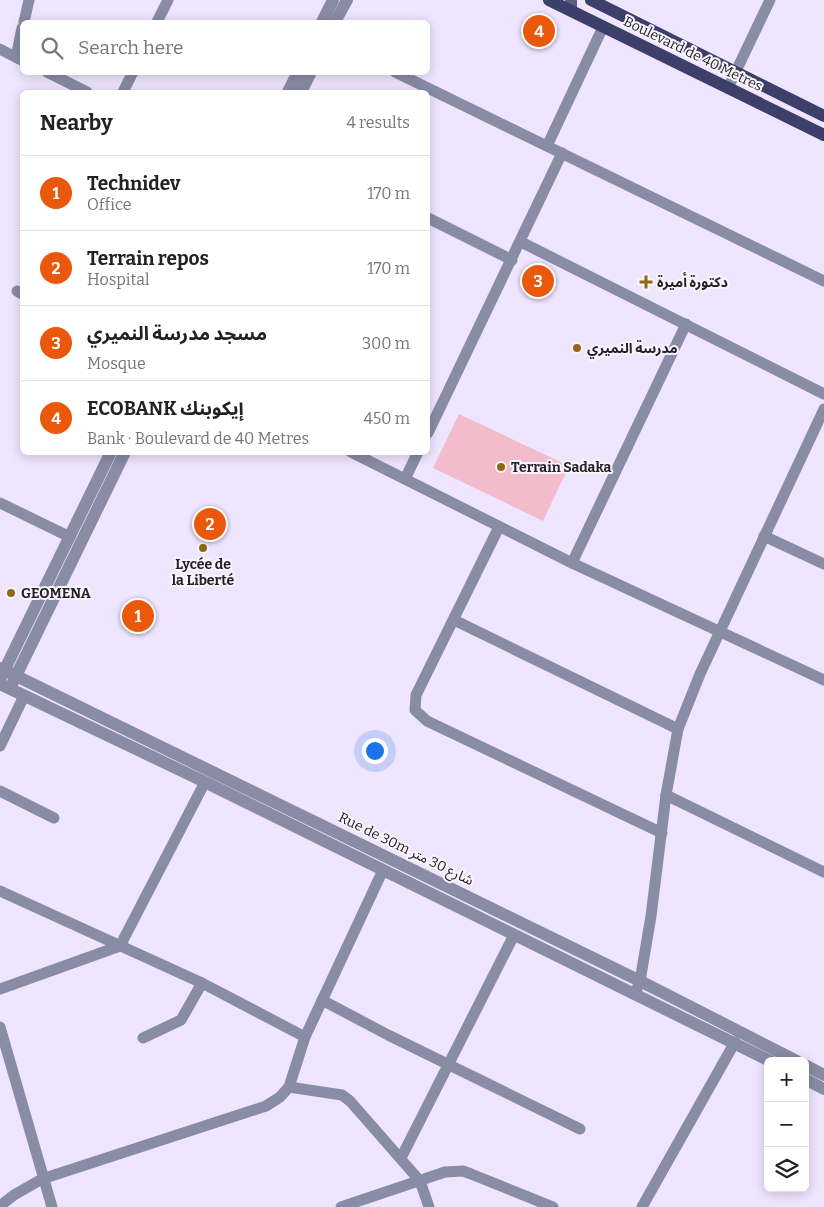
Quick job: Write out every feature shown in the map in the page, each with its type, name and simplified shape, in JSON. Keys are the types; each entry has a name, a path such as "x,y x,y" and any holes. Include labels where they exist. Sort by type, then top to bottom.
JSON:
{"main road":[{"name":"Boulevard de 40 Metres","path":"591,0 824,116"},
{"name":"Boulevard de 40 Metres","path":"553,1 571,5 603,26 824,135"}],"street":[{"path":"24,20 29,0"},
{"path":"158,20 168,0"},
{"path":"323,20 334,0"},
{"path":"336,20 347,0"},
{"path":"728,88 770,0"},
{"path":"547,146 603,26"},
{"path":"0,49 19,59"},
{"path":"53,75 82,90"},
{"path":"124,90 132,75"},
{"path":"289,90 296,75"},
{"path":"302,90 309,75"},
{"path":"401,75 824,281"},
{"path":"430,429 562,153"},
{"path":"430,219 512,260"},
{"path":"521,242 824,394"},
{"path":"572,563 686,324"},
{"path":"635,994 640,981 666,795 678,730 720,632 824,408"},
{"path":"5,686 5,673 110,455"},
{"path":"5,673 122,455"},
{"path":"357,455 572,563 824,680"},
{"path":"405,479 417,455"},
{"path":"0,503 70,537"},
{"path":"499,527 416,695 415,710 427,721 662,833"},
{"path":"764,536 824,564"},
{"path":"454,620 678,730"},
{"name":"Rue de 30m شارع 30 متر","path":"5,673 640,981 789,1057"},
{"name":"Rue de 30m شارع 30 متر","path":"5,686 205,782 764,1058"},
{"path":"0,746 24,696"},
{"path":"0,989 120,946 205,782"},
{"path":"0,791 54,818"},
{"path":"666,795 824,872"},
{"path":"0,1206 14,1194 42,1179 266,1106 280,1097 289,1086 304,1037 383,870"},
{"path":"0,891 202,983 304,1037"},
{"path":"401,1158 514,935"},
{"path":"143,1038 181,1020 202,983"},
{"path":"322,1000 580,1129"},
{"path":"0,1027 42,1179 52,1207"},
{"path":"642,1207 735,1042"},
{"path":"809,1067 824,1075"},
{"path":"809,1081 824,1088"},
{"path":"289,1086 342,1095 365,1116 420,1180 429,1207"},
{"path":"341,1207 445,1172 463,1171 553,1207"}],"shaded area":[{"name":"Terrain Sadaka","path":"459,414 569,466 543,521 433,468"}],"place":[{"name":"ECOBANK إيكوبنك","path":"539,31"},
{"name":"مسجد مدرسة النميري","path":"538,281"},
{"name":"دكتورة أميرة","path":"646,282"},
{"name":"مدرسة النميري","path":"577,348"},
{"name":"Terrain Sadaka","path":"501,467"},
{"name":"Terrain repos","path":"210,524"},
{"name":"Lycée de la Liberté","path":"203,548"},
{"name":"GEOMENA","path":"11,593"},
{"name":"Technidev","path":"138,616"}]}
